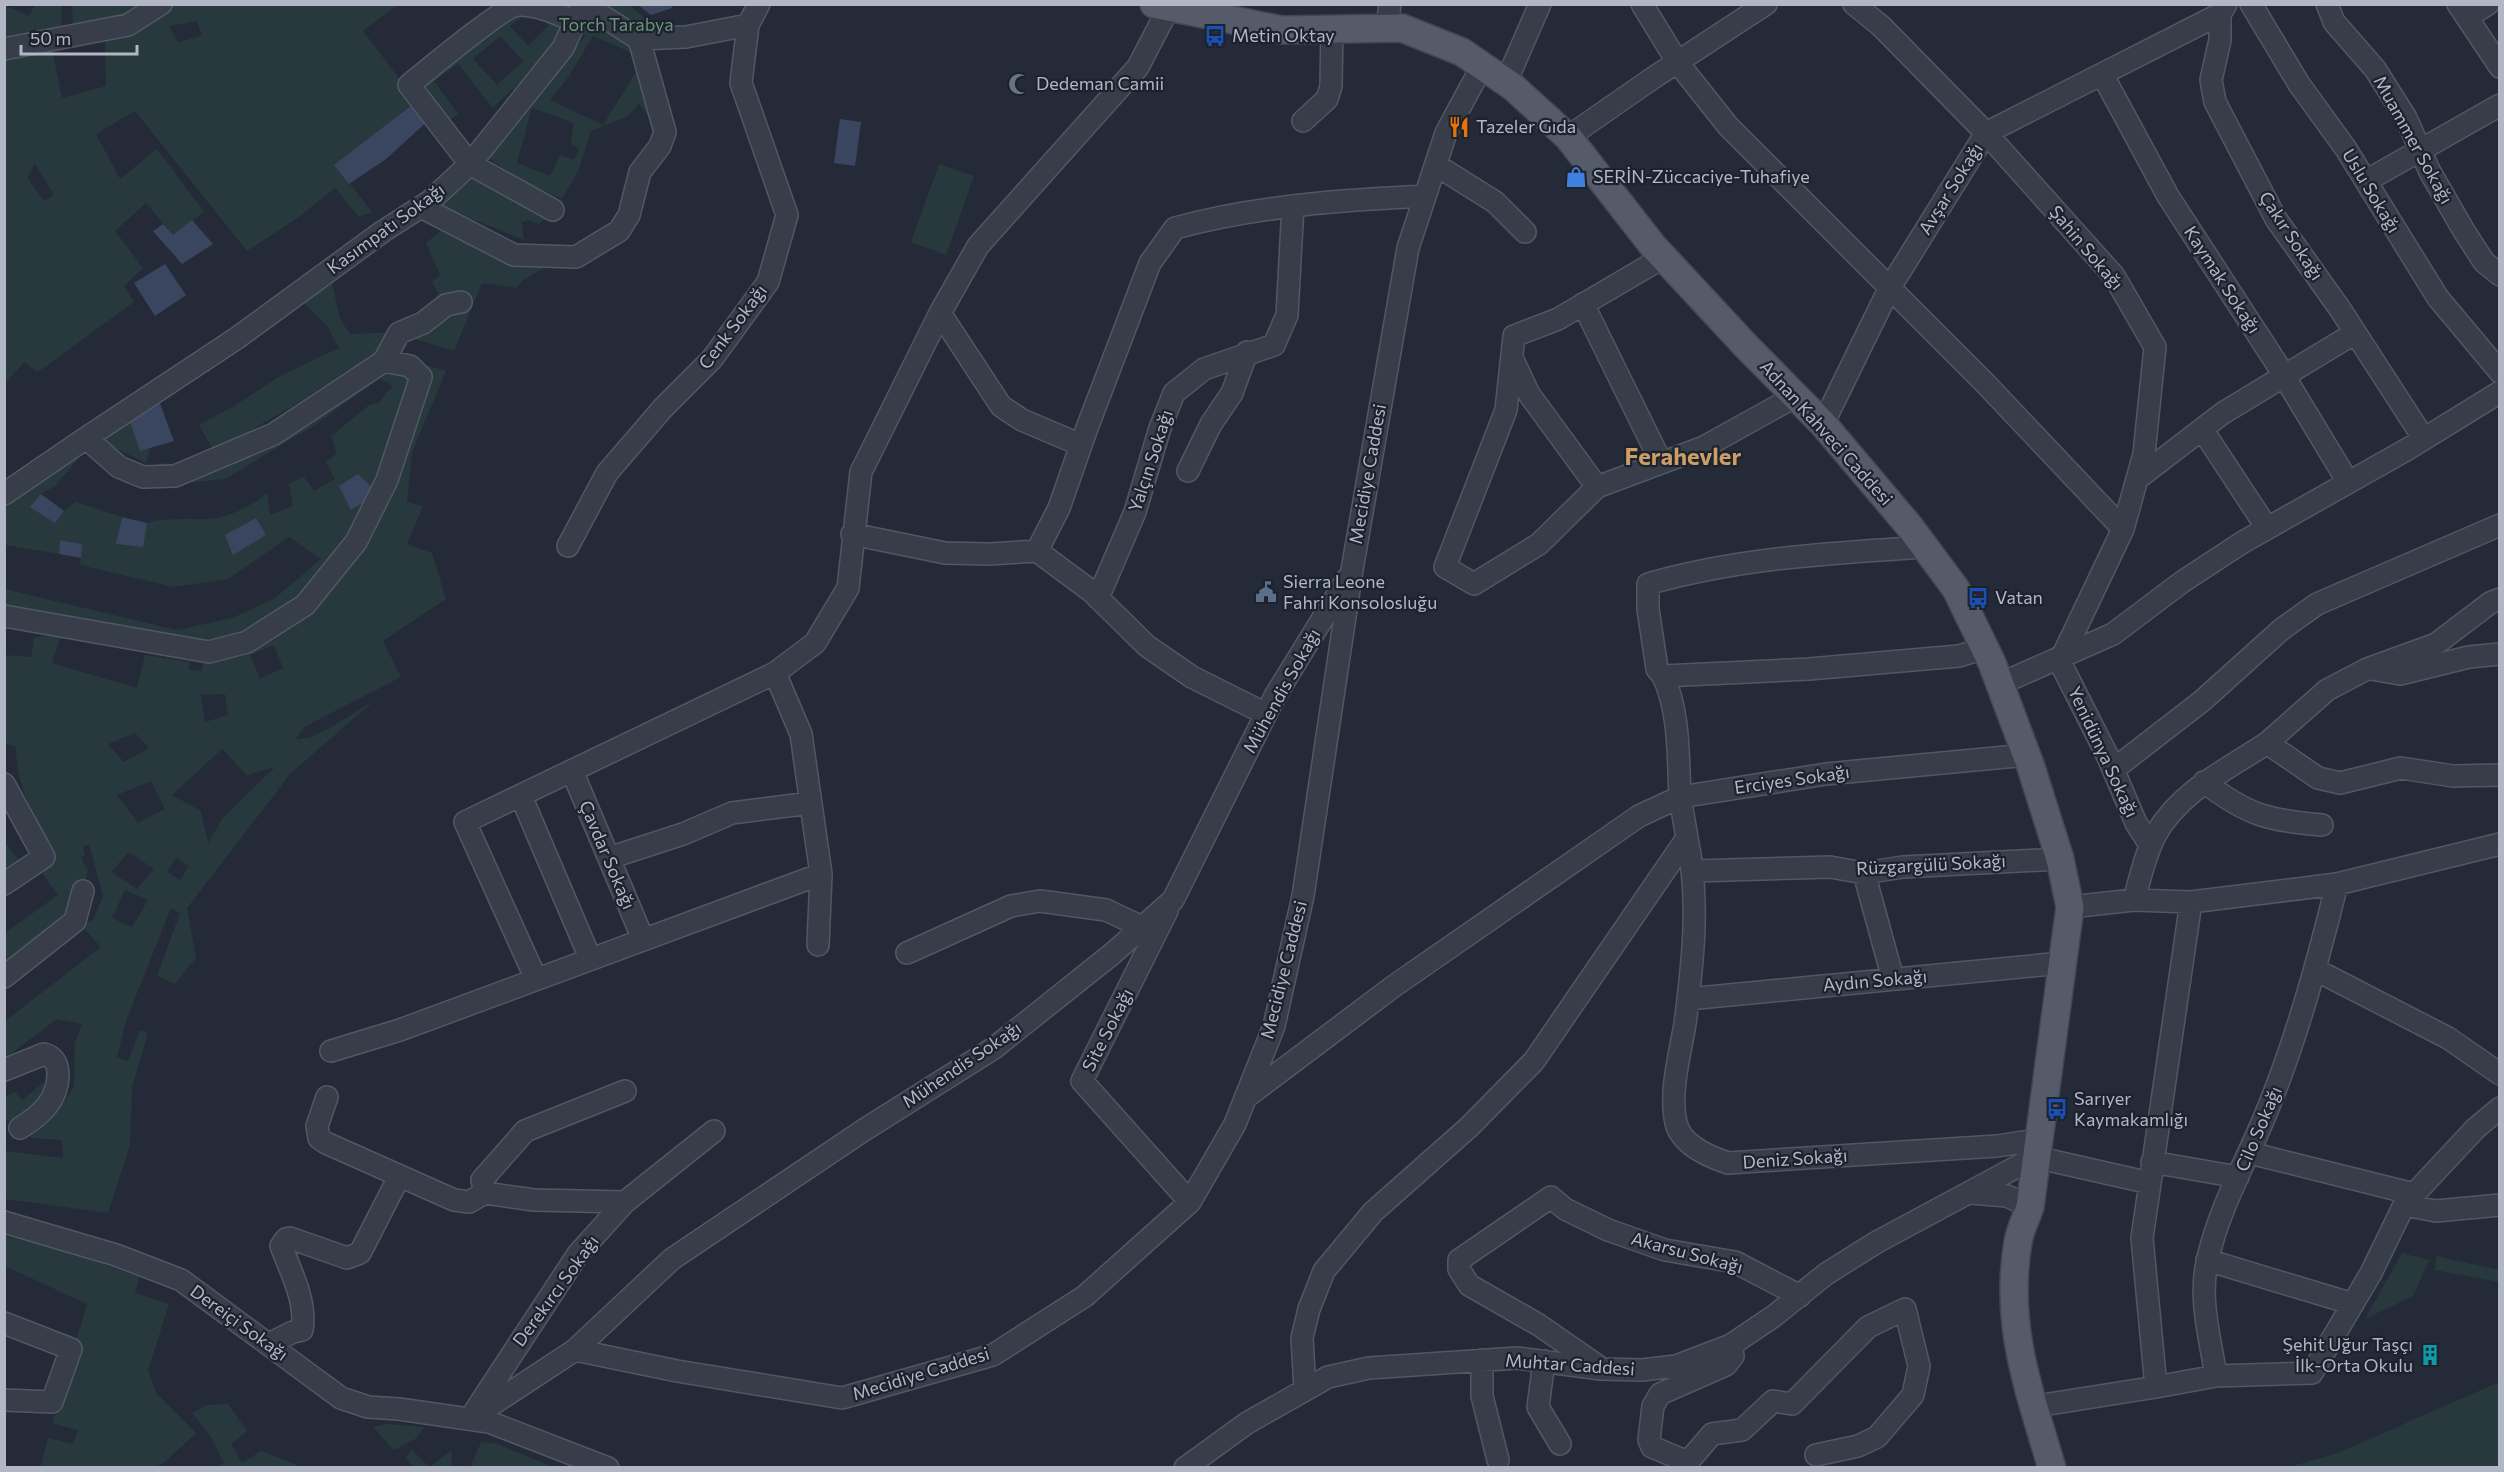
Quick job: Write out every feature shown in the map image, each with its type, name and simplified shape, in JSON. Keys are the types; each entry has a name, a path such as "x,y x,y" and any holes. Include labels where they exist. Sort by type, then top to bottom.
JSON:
{"main road":[{"name":"Adnan Kahveci Caddesi","path":"1161,7 1282,30 1332,27 1388,16 1402,28 1462,52 1506,82 1568,137 1664,257 1746,346 1823,424 1925,547 1956,589 1985,648 2027,755 2060,859 2070,907 2030,1207 2018,1240 2015,1334 2028,1390 2052,1467"},
{"name":"Adnan Kahveci Caddesi","path":"2030,1207 2036,1242 2028,1317 2035,1364 2070,1467"}],"street":[{"path":"4,49 128,25 161,4"},
{"name":"Cenk Sokağı","path":"568,546 607,473 663,408 712,359 768,282 787,214 741,83 748,25 759,4"},
{"path":"1506,82 1540,4"},
{"path":"1642,4 1678,63 1728,126 1984,382 2123,529"},
{"path":"1568,137 1766,4"},
{"name":"Şahin Sokağı","path":"1854,4 1881,26 1986,133 2114,276 2156,347 2144,454 2123,529 2061,656"},
{"name":"Uslu Sokağı","path":"2251,4 2300,84 2366,181 2438,298 2499,372"},
{"name":"Muammer Sokağı","path":"2327,4 2334,22 2375,69 2406,118 2463,231 2484,262 2499,275"},
{"path":"2488,4 2463,11 2499,67"},
{"path":"553,210 470,164 410,85 449,53 515,5 534,6 576,21 582,9 588,7 639,39 686,37 748,25"},
{"path":"536,979 465,822 775,673 815,643 848,588 852,534 861,472 940,313 978,246 1138,67 1161,7"},
{"name":"Avşar Sokağı","path":"1823,424 1889,289 1986,133 2223,9"},
{"name":"Çakır Sokağı","path":"2223,9 2220,40 2211,80 2214,102 2276,219 2355,333 2424,439"},
{"name":"Kasımpatı Sokağı","path":"4,494 237,338 382,232 421,207 470,164 563,48 576,21"},
{"path":"1303,122 1327,99 1331,86 1332,27"},
{"path":"421,207 514,255 576,257 619,231 629,215 640,172 660,146 665,132 639,39"},
{"name":"Mecidiye Caddesi","path":"575,1350 677,1371 842,1398 993,1355 1085,1296 1190,1202 1235,1124 1274,1026 1303,896 1352,570 1408,248 1446,134 1482,66"},
{"name":"Kaymak Sokağı","path":"2102,74 2126,113 2168,196 2285,377 2348,482"},
{"path":"2366,181 2499,105"},
{"path":"1436,165 1495,202 1525,232"},
{"path":"1037,551 1059,508 1150,263 1175,228 1213,218 1327,200 1425,196"},
{"name":"Yalçın Sokağı","path":"1098,598 1135,512 1160,428 1174,393 1204,369 1247,352 1274,345 1287,315 1293,206"},
{"path":"1664,257 1558,319 1514,336 1506,410 1445,567 1474,584 1539,544 1597,488 1704,447 1796,396"},
{"path":"86,438 119,467 143,477 175,476 274,434 384,361 399,333 423,323 446,305 461,302"},
{"path":"1583,304 1661,462"},
{"path":"940,313 1001,406 1022,420 1081,445"},
{"path":"2137,479 2223,413 2355,333"},
{"path":"1188,471 1211,424 1232,393 1247,352"},
{"path":"1512,357 1529,394 1597,488"},
{"path":"4,616 43,621 208,652 247,642 305,605 356,542 387,480 421,377 410,366 384,361"},
{"path":"2000,684 2113,634 2182,582 2267,528 2424,439 2499,392"},
{"path":"2202,429 2267,528"},
{"path":"2114,769 2202,701 2282,629 2317,604 2499,525"},
{"path":"852,534 945,552 989,554 1037,551 1098,598 1147,646 1192,677 1266,714"},
{"path":"1680,797 1677,744 1669,688 1657,669 1648,609 1648,584 1696,570 1845,553 1925,547"},
{"name":"Mühendis Sokağı","path":"470,1419 575,1350 672,1259 864,1130 994,1048 1173,900 1266,714 1352,570"},
{"path":"2134,900 2150,845 2157,832 2178,804 2204,782 2267,743 2327,690 2367,669 2436,644 2490,603 2499,599"},
{"path":"1663,676 1809,669 1959,656 1985,648"},
{"path":"2367,669 2400,674 2469,657 2499,654"},
{"name":"Yenidünya Sokağı","path":"2061,656 2136,822 2150,845"},
{"path":"775,673 801,734 821,874 818,945"},
{"path":"2267,743 2318,778 2340,783 2401,768 2453,776 2499,775"},
{"name":"Erciyes Sokağı","path":"1245,1098 1394,986 1640,816 1680,797 1826,774 2027,755"},
{"name":"Çavdar Sokağı","path":"572,771 643,939"},
{"path":"2204,782 2231,803 2272,821 2322,825"},
{"path":"4,783 44,857 4,884"},
{"path":"521,796 591,958"},
{"name":"Deniz Sokağı","path":"1680,797 1694,871 1694,945 1676,1086 1676,1125 1689,1142 1706,1155 1728,1163 1997,1146 2036,1149"},
{"path":"609,858 683,834 732,813 810,803"},
{"path":"1305,1390 1302,1338 1308,1309 1324,1271 1373,1212 1469,1127 1534,1061 1687,838"},
{"path":"2070,907 2134,900 2191,902 2337,884 2499,844"},
{"name":"Rüzgargülü Sokağı","path":"1694,871 1830,867 1864,873 1903,867 2060,859"},
{"path":"1864,873 1893,979"},
{"path":"331,1051 400,1030 821,874"},
{"name":"Cilo Sokağı","path":"2217,1376 2204,1304 2207,1260 2238,1177 2289,1056 2316,970 2337,884"},
{"path":"4,977 75,921 83,891"},
{"name":"Site Sokağı","path":"1173,900 1082,1081 1190,1202"},
{"path":"907,953 1011,906 1040,901 1106,910 1142,927"},
{"path":"2156,1388 2142,1238 2191,902"},
{"name":"Aydın Sokağı","path":"1688,999 2062,963"},
{"path":"2316,970 2448,1038 2499,1074"},
{"path":"4,1070 44,1054 54,1059 58,1067 57,1087 49,1104 20,1128"},
{"path":"485,1193 482,1180 525,1131 625,1091"},
{"path":"327,1097 317,1126 319,1137 399,1177 454,1200 469,1202 485,1193 534,1200 625,1202"},
{"path":"2049,1404 2156,1388 2217,1376 2312,1373 2371,1274 2409,1200 2476,1128 2499,1108"},
{"name":"Derekırcı Sokağı","path":"470,1419 578,1254 625,1202 714,1131"},
{"path":"2036,1149 2151,1173 2238,1177"},
{"name":"Muhtar Caddesi","path":"1185,1467 1247,1423 1328,1377 1369,1368 1517,1358 1601,1369 1642,1370 1676,1366 1731,1345 1774,1317 1826,1274 1877,1242 1970,1193 2036,1149"},
{"path":"2250,1153 2291,1162 2367,1185 2436,1211 2499,1205"},
{"path":"269,1344 302,1330 304,1319 302,1303 281,1246 286,1239 290,1238 347,1258 360,1253 399,1177"},
{"path":"1970,1193 2007,1196 2030,1207"},
{"name":"Akarsu Sokağı","path":"1601,1369 1539,1325 1469,1285 1459,1269 1459,1260 1551,1197 1565,1209 1608,1230 1665,1250 1735,1262 1800,1296"},
{"name":"Dereiçi Sokağı","path":"4,1222 116,1255 181,1280 341,1398 368,1407 399,1408 470,1419"},
{"path":"2207,1260 2353,1304"},
{"path":"1731,1345 1733,1356 1726,1365 1664,1391 1656,1400 1649,1440 1652,1447 1688,1462 1712,1434 1742,1430 1773,1401 1792,1404 1868,1327 1905,1309 1919,1366 1913,1395 1877,1437 1857,1446 1816,1455"},
{"path":"4,1323 71,1349 52,1401 4,1400"},
{"path":"1482,1360 1482,1396 1498,1460"},
{"path":"1544,1361 1538,1407 1560,1444"},
{"path":"470,1419 489,1422 608,1467"}],"green space":[{"path":"4,5 29,16 35,5 62,5 61,31 5,41"},
{"path":"72,5 141,5 116,18 73,26"},
{"name":"Torch Tarabya","path":"163,5 397,5 363,31 408,90 510,5 629,5 646,19 635,30 634,54 593,36 569,76 550,100 603,125 641,64 660,132 639,104 628,116 591,131 579,169 562,199 525,183 484,155 586,35 574,31 493,108 458,64 434,81 458,114 442,126 416,101 335,165 372,212 359,217 335,188 296,219 247,251 135,111 96,134 120,179 157,149 204,212 173,235 146,203 115,231 143,268 124,286 134,302 38,372 24,362 5,384 5,51 51,44 62,98 106,86 105,38","holes":["534,8 549,25 528,46 510,26","197,21 202,36 178,42 169,26","500,36 523,61 497,85 473,59","532,108 574,123 571,144 579,149 574,160 560,155 550,176 517,163","35,164 54,195 44,201 27,178"]},
{"path":"939,164 974,176 946,255 911,242"},
{"path":"470,176 555,211 539,224 528,220 522,222 524,240 440,206"},
{"path":"442,230 547,266 522,281 516,288 482,283 454,351 403,335 397,357 446,371 412,452 407,502 423,506 407,544 432,553 446,599 383,641 401,677 304,727 296,739 309,738 332,727 375,700 291,773 187,908 196,958 175,984 157,976 180,913 171,908 126,1021 117,1057 128,1061 140,1030 148,1033 132,1088 130,1145 108,1213 5,1199 5,1151 63,1158 62,1140 31,1138 30,1130 56,1114 74,1087 75,1042 82,1024 57,1019 5,1058 5,1021 101,947 80,925 93,920 103,896 89,844 83,847 85,855 81,858 88,871 75,914 5,978 5,933 58,895 40,870 54,860 55,853 23,790 16,747 5,743 5,655 31,657 34,637 61,635 52,663 137,688 145,655 190,662 189,670 202,671 203,653 5,605 4,589 177,630 232,618 274,599 321,559 289,537 228,579 174,587 80,565 82,544 60,540 59,554 5,545 5,501 65,446 78,459 55,486 41,494 55,523 64,511 76,502 122,517 117,544 142,547 147,523 177,519 208,519 232,514 267,493 270,515 293,506 289,484 304,477 314,491 335,479 326,462 337,453 331,436 369,405 378,403 393,386 380,378 315,425 225,479 176,484 149,478 160,463 205,467 376,362 352,367 293,406 214,451 199,425 234,406 280,376 339,348 327,326 303,302 332,282 340,319 350,334 395,332 441,299 432,282 440,275 426,243","holes":["274,645 283,668 260,679 250,655","225,694 228,715 205,722 201,695","135,733 149,748 124,762 108,744","222,749 247,775 275,767 222,819 208,843 201,811 172,795","151,781 165,809 138,823 117,795","129,852 154,869 137,889 111,872","176,858 189,866 180,880 167,872","125,890 148,900 132,927 112,918"]},
{"path":"128,416 140,450 150,448 146,463 103,442 118,420"},
{"path":"4,842 23,865 4,881"},
{"path":"43,1083 51,1095 29,1118 5,1121 4,1098 15,1092 22,1100"},
{"path":"6,1237 54,1246 139,1277 135,1293 169,1304 148,1370 157,1394 196,1433 165,1462 155,1467 41,1466 48,1438 73,1444 78,1430 52,1423 87,1304 5,1266"},
{"path":"2402,1253 2429,1260 2413,1296 2365,1319"},
{"path":"2436,1256 2499,1270 2499,1282 2435,1270"},
{"path":"2499,1382 2499,1467 2289,1467 2338,1453"},
{"path":"228,1404 247,1431 231,1444 242,1463 261,1451 302,1467 219,1467 224,1463 211,1437 192,1413 208,1405"},
{"path":"386,1424 424,1427 417,1438 394,1450 373,1427"},
{"path":"481,1442 497,1444 553,1467 470,1467"},
{"path":"412,1450 429,1467 413,1467 406,1457"},
{"path":"452,1450 451,1467 430,1467"}],"water":[{"path":"638,5 671,5 672,8 651,15"},
{"path":"413,104 429,120 386,159 349,184 334,165"},
{"path":"840,119 861,122 855,166 834,163"},
{"path":"192,220 213,244 182,264 153,231 163,224 173,235"},
{"path":"165,264 186,295 155,316 134,283"},
{"path":"159,401 174,441 140,451 128,416"},
{"path":"358,474 378,493 351,510 339,486"},
{"path":"41,494 64,511 55,523 30,507"},
{"path":"122,517 147,523 143,547 116,544"},
{"path":"256,518 266,535 233,555 225,535"},
{"path":"60,540 82,544 81,558 59,554"}],"place":[{"name":"Metin Oktay","path":"1215,36"},
{"name":"Dedeman Camii","path":"1019,84"},
{"name":"Tazeler Gıda","path":"1459,127"},
{"name":"SERİN-Züccaciye-Tuhafiye","path":"1576,177"},
{"name":"Sierra Leone Fahri Konsolosluğu","path":"1266,592"},
{"name":"Vatan","path":"1978,598"},
{"name":"Sarıyer Kaymakamlığı","path":"2057,1109"},
{"name":"Şehit Uğur Taşçı İlk-Orta Okulu","path":"2430,1355"}],"district":[{"name":"Ferahevler","path":"1683,457"}]}
